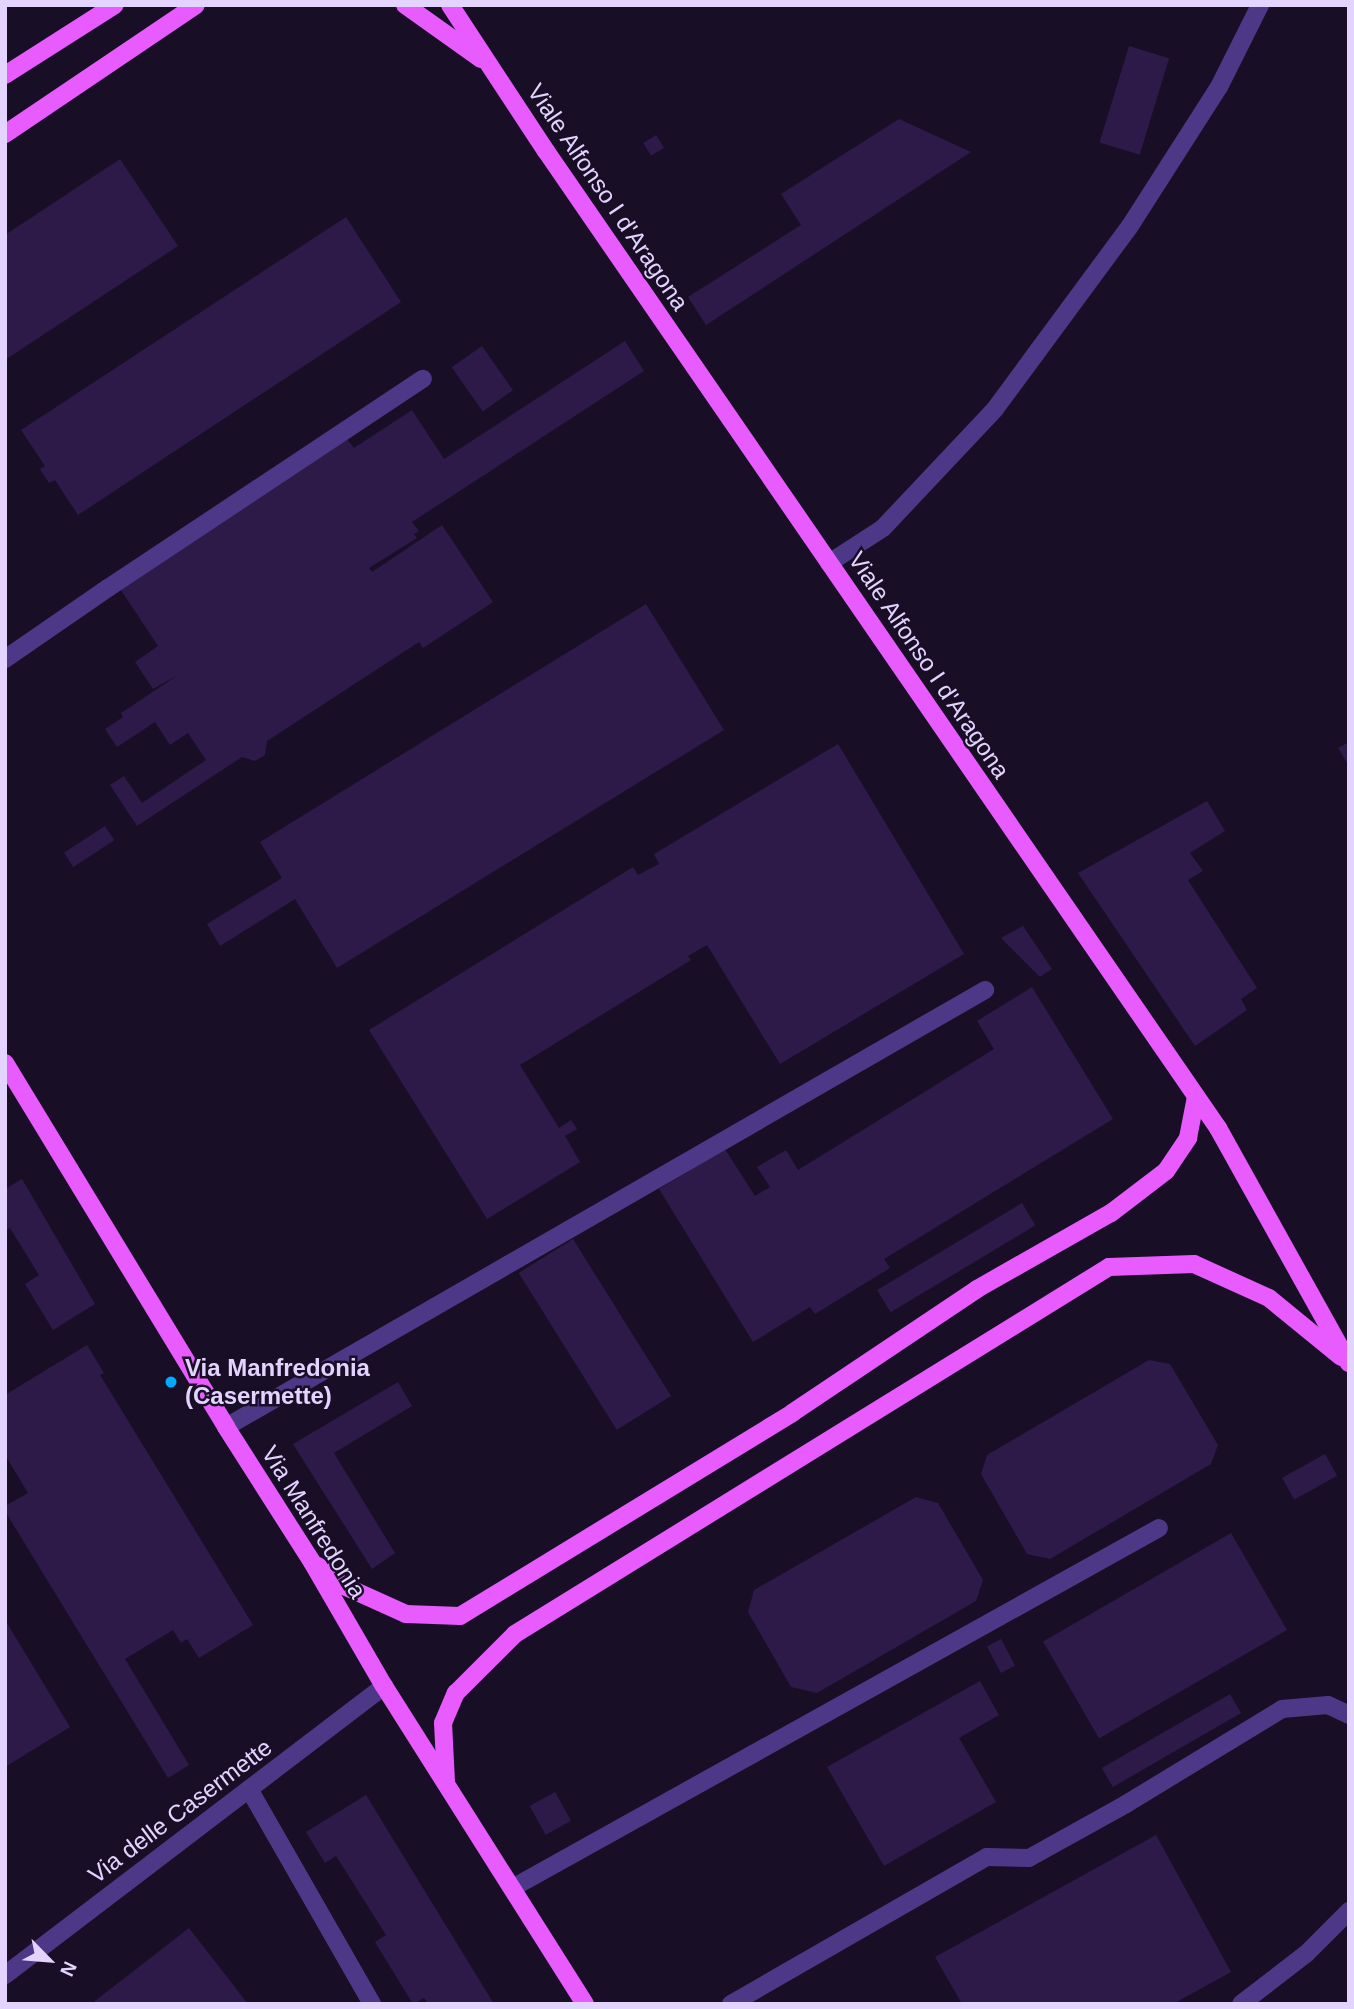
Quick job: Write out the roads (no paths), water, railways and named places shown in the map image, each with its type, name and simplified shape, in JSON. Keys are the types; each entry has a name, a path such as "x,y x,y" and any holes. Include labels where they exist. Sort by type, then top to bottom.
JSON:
{"main road":[{"path":"5,75 115,5"},
{"path":"5,134 196,5"},
{"path":"405,5 489,65"},
{"name":"Viale Alfonso I d'Aragona","path":"450,5 829,563 1218,1128 1349,1363"},
{"name":"Via Manfredonia","path":"5,1063 226,1427 312,1562 384,1686 514,1887 585,2004"},
{"path":"312,1562 344,1586 406,1614 460,1616 792,1413 977,1289 1111,1213 1166,1171 1188,1138 1196,1097"},
{"path":"446,1782 443,1723 456,1693 515,1633 1109,1268 1194,1264 1269,1298 1349,1363"}],"street":[{"path":"829,563 883,528 995,409 1130,226 1219,87 1260,5"},
{"path":"5,659 422,379"},
{"path":"226,1427 985,990"},
{"path":"514,1887 1159,1528"},
{"name":"Via delle Casermette","path":"5,1975 384,1686"},
{"path":"731,2004 987,1857 1029,1858 1126,1804 1282,1709 1328,1705 1349,1715"},
{"path":"249,1789 372,2004"},
{"path":"1241,2004 1306,1954 1349,1911"}],"place":[{"name":"Via Manfredonia (Casermette)","path":"171,1382"}]}
